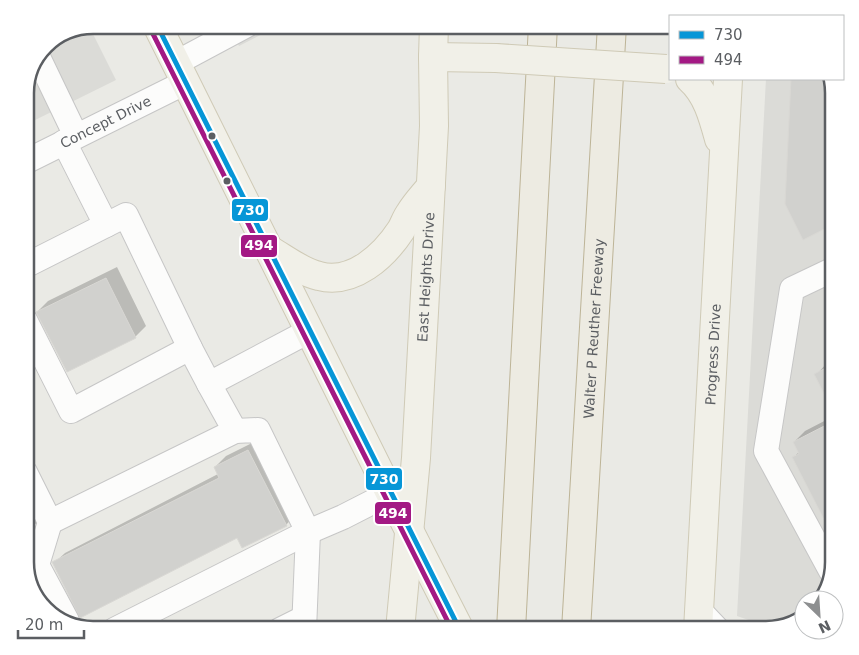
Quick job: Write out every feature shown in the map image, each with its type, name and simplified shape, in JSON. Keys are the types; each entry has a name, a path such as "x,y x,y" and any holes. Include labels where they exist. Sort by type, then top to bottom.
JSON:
{"highway":[{"path":"511,621 543,34"},
{"name":"Walter P Reuther Freeway","path":"577,621 611,34"}],"main road":[{"path":"162,34 268,249 455,621"},
{"name":"East Heights Drive","path":"401,621 416,458 434,126 434,34"},
{"path":"433,57 496,58 669,72"},
{"path":"684,80 703,94 710,108 723,152"},
{"name":"Progress Drive","path":"698,620 728,80"},
{"path":"268,249 320,277 346,276 358,271 382,254 402,229 410,213 431,186"}],"street":[{"name":"Concept Drive","path":"34,157 70,139 181,72 234,34"},
{"path":"41,65 106,225"},
{"path":"34,261 126,215 190,348 235,431"},
{"path":"825,273 792,289 766,451 825,560"},
{"path":"209,384 309,330"},
{"path":"34,338 71,411 190,348"},
{"path":"50,522 235,431 258,430 308,532 304,621"},
{"path":"34,490 50,522 37,565 61,612"},
{"path":"132,621 390,492"}],"shaded area":[{"path":"93,34 116,80 34,121 34,89 38,70 51,51 70,38"},
{"path":"233,34 262,34 239,46"},
{"path":"766,80 824,80 825,570 818,590 794,590 794,613 778,620 752,621 737,616"}],"building":[{"path":"791,80 824,80 825,229 803,240 785,204"},
{"path":"106,278 136,338 67,372 36,312"},
{"path":"825,368 825,395 814,374"},
{"path":"825,426 825,521 792,457 799,454 793,442"},
{"path":"248,450 287,526 242,548 237,538 80,618 52,562 219,478 214,467"}],"transit line":[{"name":"494","path":"153,34 447,621"},
{"name":"730","path":"162,34 455,621"}]}
